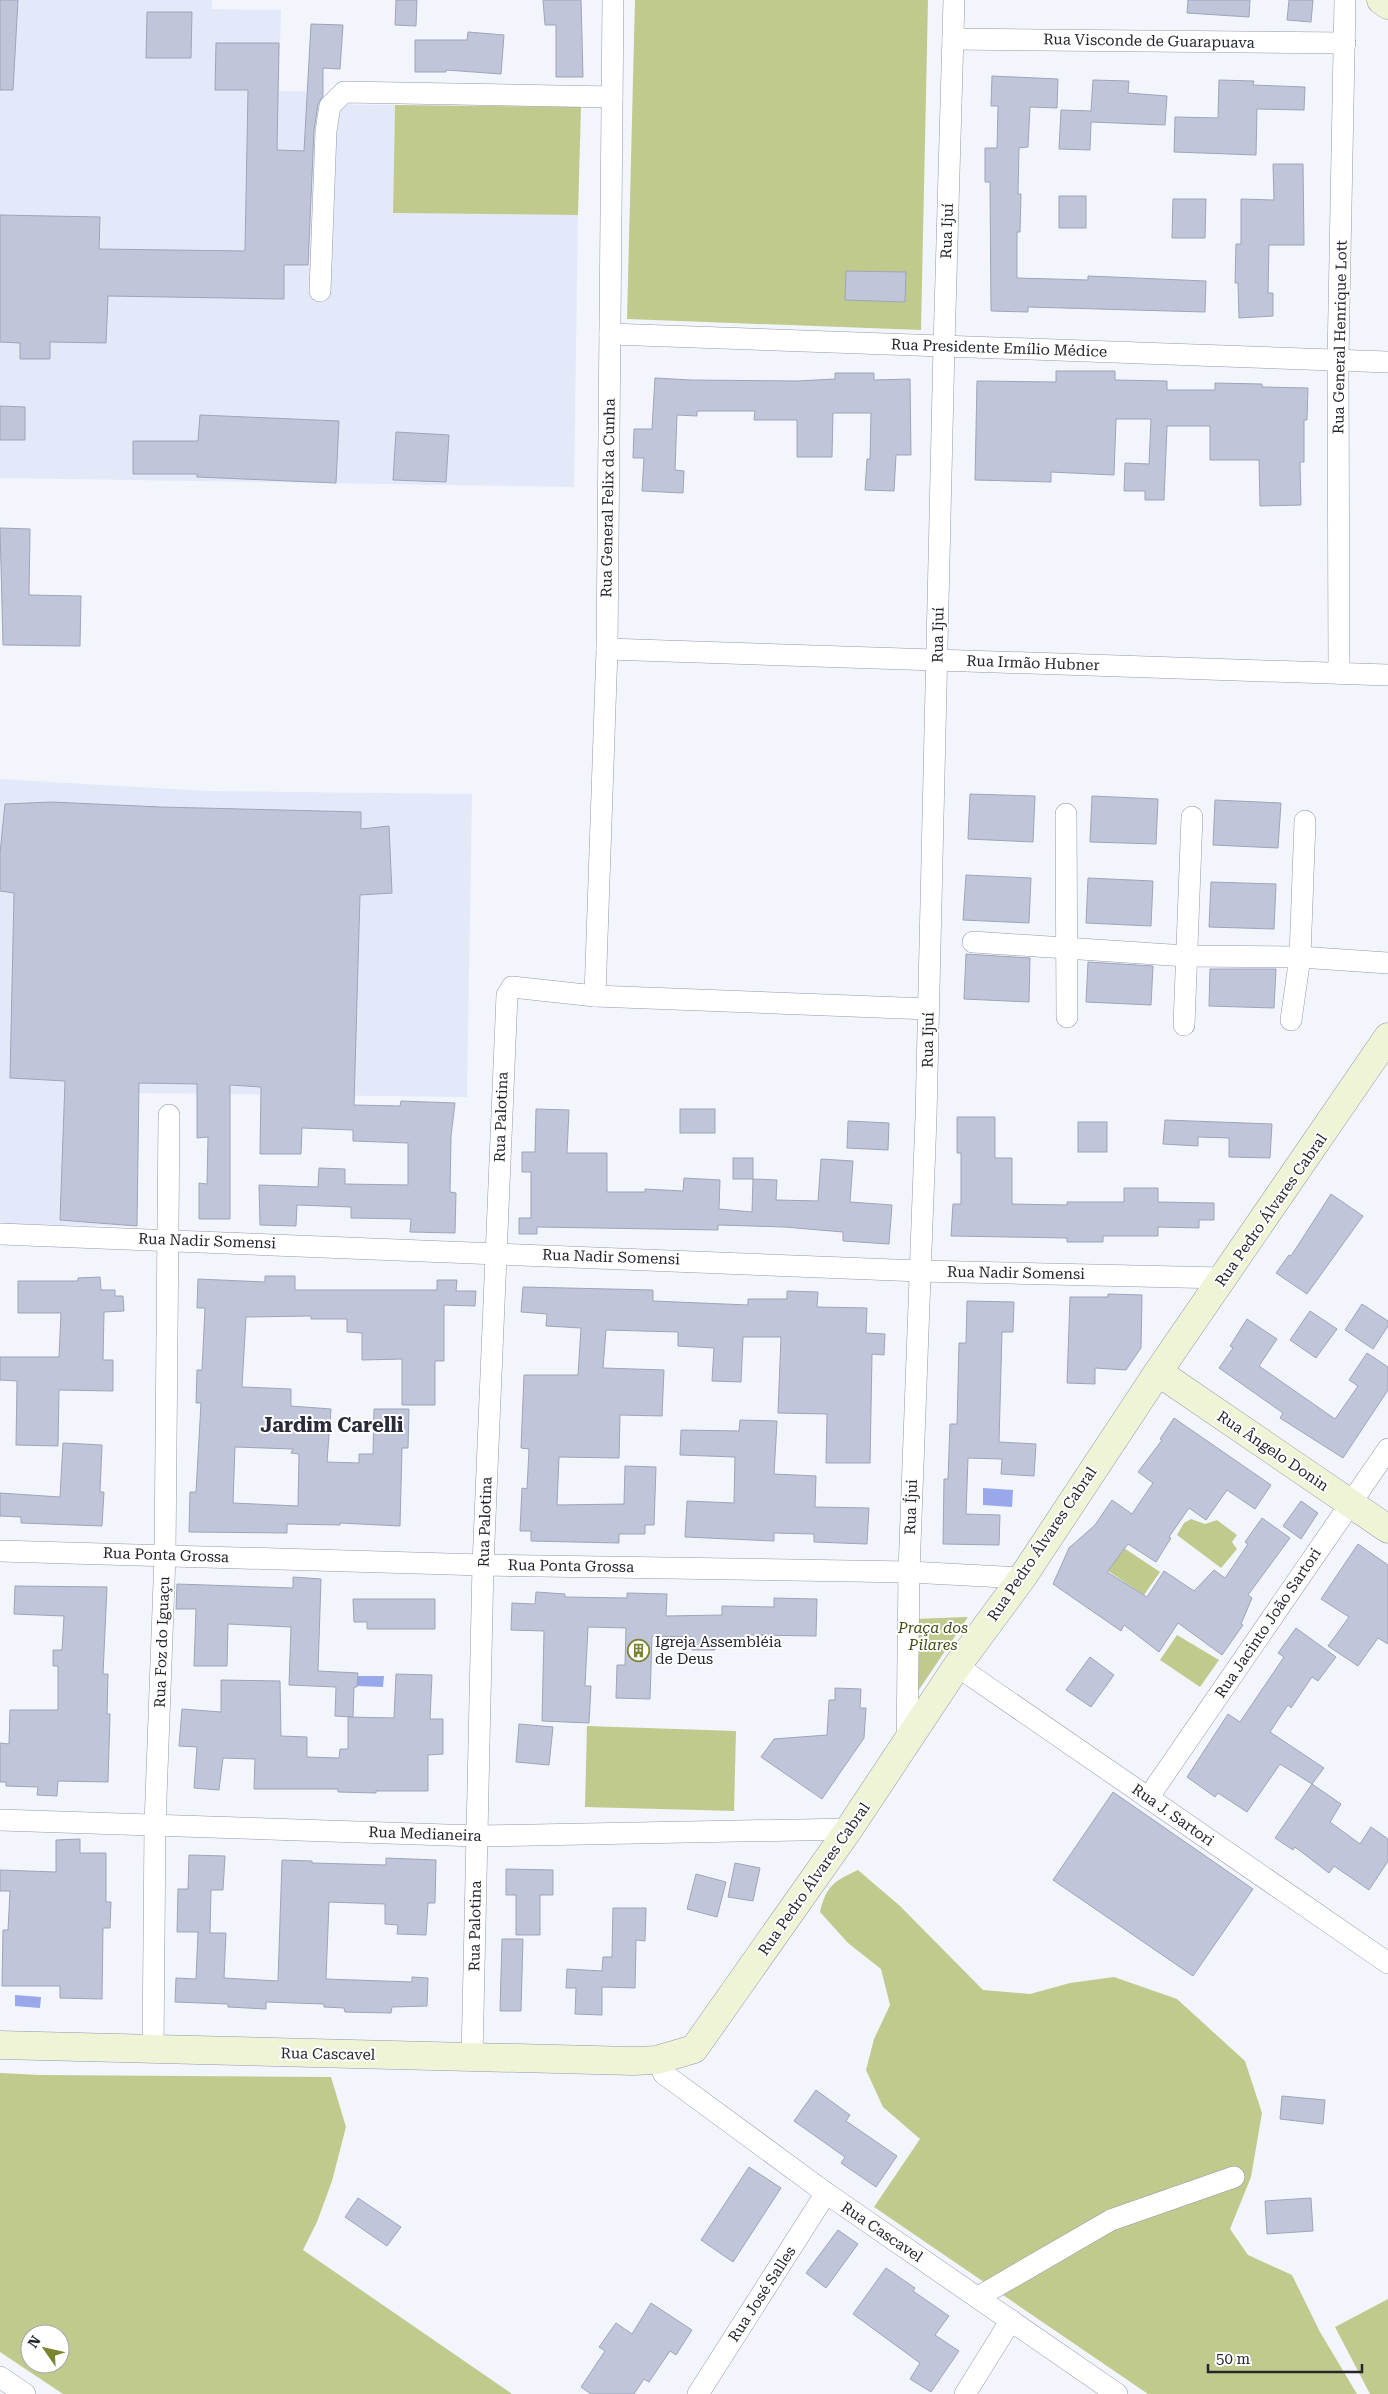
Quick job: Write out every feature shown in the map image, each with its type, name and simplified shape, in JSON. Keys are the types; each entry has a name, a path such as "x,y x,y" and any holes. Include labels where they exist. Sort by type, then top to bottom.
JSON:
{"street":[{"name":"Rua General Felix da Cunha","path":"595,996 607,650 614,0"},
{"name":"Rua Ijuí","path":"920,1271 954,0"},
{"name":"Rua General Henrique Lott","path":"1339,673 1338,360 1345,0"},
{"path":"1381,0 1388,5"},
{"name":"Rua Visconde de Guarapuava","path":"953,39 1345,43"},
{"path":"320,291 326,131 330,106 344,92 612,97"},
{"name":"Rua Presidente Emílio Médice","path":"610,334 1388,362"},
{"name":"Rua Irmão Hubner","path":"607,650 1388,675"},
{"path":"1066,814 1067,1016"},
{"path":"1184,1025 1192,817"},
{"path":"1291,1020 1300,957 1305,822"},
{"path":"973,942 1186,956 1300,957 1388,963"},
{"name":"Rua Palotina","path":"472,2058 483,1565 505,1004 512,988 595,996"},
{"path":"595,996 928,1009"},
{"name":"Rua Pedro Álvares Cabral","path":"694,2049 849,1829 957,1666 1022,1578 1158,1372 1388,1037"},
{"name":"Rua Foz do Iguaçu","path":"153,2050 155,1825 165,1555 169,1115"},
{"name":"Rua Nadir Somensi","path":"0,1234 495,1252 920,1271 1223,1278"},
{"name":"Rua Íjui","path":"907,1743 909,1572 920,1271"},
{"name":"Rua Ângelo Donin","path":"1158,1372 1388,1529"},
{"name":"Rua Jacinto João Sartori","path":"1148,1798 1388,1449"},
{"name":"Rua Ponta Grossa","path":"0,1551 483,1565 909,1572 1022,1578"},
{"name":"Rua J. Sartori","path":"957,1666 1388,1964"},
{"name":"Rua Medianeira","path":"0,1820 477,1836 849,1829"},
{"name":"Rua Cascavel","path":"0,2045 633,2061 657,2060 694,2049"},
{"name":"Rua Cascavel","path":"657,2060 664,2074 826,2193 1012,2320 1116,2394"},
{"path":"978,2298 1111,2220 1234,2177"},
{"name":"Rua José Salles","path":"698,2394 826,2193"},
{"path":"965,2394 1012,2320"},
{"path":"0,2377 25,2394"}],"shaded area":[{"path":"0,0 212,0 212,9 281,10 279,91 323,92 323,104 395,105 393,213 578,215 574,487 0,478"},
{"path":"0,779 208,791 472,794 467,1097 139,1093 137,1226 0,1224"}],"green space":[{"path":"635,0 928,0 921,330 627,319"},
{"path":"395,105 581,107 578,215 393,213"},
{"path":"1191,1519 1205,1524 1217,1520 1237,1535 1232,1542 1237,1549 1221,1568 1177,1535 1184,1523"},
{"path":"1124,1548 1160,1572 1144,1595 1108,1571"},
{"name":"Praça dos Pilares","path":"968,1617 914,1697 914,1619"},
{"path":"1177,1635 1219,1660 1200,1687 1160,1660"},
{"path":"587,1726 736,1731 734,1811 585,1807"},
{"path":"858,1870 900,1906 983,1990 1030,1994 1070,1983 1114,1977 1177,1999 1245,2061 1262,2113 1251,2177 1230,2229 1248,2255 1292,2275 1320,2332 1357,2394 1148,2394 874,2207 920,2139 883,2107 866,2070 874,2039 890,2005 881,1969 848,1943 820,1912 825,1896 832,1885"},
{"path":"0,2073 40,2075 331,2077 346,2127 332,2181 317,2222 303,2250 512,2394 63,2394 33,2374 70,2374 70,2324 20,2324 20,2365 0,2352"},
{"path":"1388,2299 1388,2394 1370,2394 1335,2327"}],"water":[{"path":"983,1488 1013,1490 1012,1507 983,1505"},
{"path":"357,1676 384,1676 383,1687 357,1686"},
{"path":"15,1995 41,1997 40,2008 15,2006"}],"building":[{"path":"0,0 18,0 13,90 0,90"},
{"path":"396,0 417,0 416,26 395,25"},
{"path":"543,0 581,0 583,77 556,77 556,25 545,25"},
{"path":"1188,0 1250,0 1249,17 1187,13"},
{"path":"1289,0 1313,0 1311,22 1287,20"},
{"path":"147,12 192,12 191,58 146,58"},
{"path":"311,24 343,25 340,69 323,68 323,96 318,104 314,130 308,265 284,265 284,299 108,296 106,343 50,342 50,359 20,359 20,343 0,342 0,215 100,217 99,249 245,251 248,90 215,90 216,43 279,43 277,150 304,151"},
{"path":"468,32 504,35 501,74 446,70 446,72 415,72 415,40 467,40"},
{"path":"992,76 1058,79 1057,108 1030,107 1028,147 1019,148 1018,194 1021,194 1020,232 1017,232 1017,278 1088,280 1088,276 1206,281 1205,312 1028,307 1028,312 991,311 990,182 985,182 985,148 997,148 998,106 991,106"},
{"path":"1093,80 1129,81 1128,93 1167,96 1165,125 1091,122 1090,150 1059,149 1061,110 1091,111"},
{"path":"1219,80 1254,81 1253,85 1305,87 1304,110 1257,109 1256,155 1174,152 1175,117 1218,118"},
{"path":"1273,164 1303,164 1304,245 1269,245 1268,293 1273,293 1273,316 1239,318 1238,283 1235,283 1236,244 1241,244 1241,199 1274,200"},
{"path":"1059,196 1086,196 1086,228 1059,228"},
{"path":"1173,199 1206,199 1205,238 1172,238"},
{"path":"846,271 906,272 905,302 845,300"},
{"path":"1056,371 1115,371 1115,380 1167,381 1167,390 1215,390 1215,383 1262,384 1262,387 1308,388 1307,420 1304,420 1304,462 1300,462 1301,505 1260,506 1259,460 1210,460 1210,426 1167,426 1164,500 1145,500 1145,491 1124,491 1125,463 1149,464 1151,419 1116,419 1114,475 1051,472 1051,482 975,480 977,381 1056,382"},
{"path":"835,373 874,373 874,380 910,379 911,455 896,455 894,491 865,490 867,459 870,459 871,413 833,413 832,457 797,457 797,420 754,420 755,411 697,411 697,416 677,415 675,470 684,471 683,493 642,491 644,458 633,458 634,429 652,429 655,378 797,381 835,379"},
{"path":"0,406 25,407 25,440 0,440"},
{"path":"200,415 339,421 336,483 197,477 197,474 133,474 133,441 198,441"},
{"path":"396,432 449,435 446,482 393,480"},
{"path":"0,528 30,529 29,595 81,596 80,646 3,645"},
{"path":"970,794 1035,796 1033,842 968,839"},
{"path":"1092,796 1158,799 1156,844 1090,842"},
{"path":"1215,800 1281,803 1278,848 1213,845"},
{"path":"51,802 361,812 361,829 389,826 392,893 360,895 354,1105 400,1106 401,1101 455,1103 451,1136 450,1192 456,1193 455,1233 410,1232 411,1219 351,1218 351,1207 297,1205 296,1226 260,1225 259,1185 318,1187 319,1168 345,1169 345,1184 408,1185 408,1143 353,1141 353,1130 302,1128 301,1154 260,1154 261,1087 230,1085 230,1219 199,1219 199,1183 207,1184 208,1137 197,1138 197,1084 139,1083 137,1226 60,1220 65,1081 10,1078 14,893 0,891 0,853 5,804"},
{"path":"966,875 1031,878 1029,923 963,920"},
{"path":"1088,878 1153,881 1151,926 1086,923"},
{"path":"1211,882 1276,884 1274,929 1209,927"},
{"path":"966,954 1030,958 1029,1002 964,999"},
{"path":"1088,962 1153,966 1151,1005 1086,1002"},
{"path":"1210,969 1276,969 1274,1008 1209,1006"},
{"path":"536,1109 569,1110 567,1153 607,1153 607,1192 645,1192 645,1189 683,1191 684,1178 720,1180 719,1209 752,1212 753,1179 777,1180 776,1200 818,1201 821,1159 853,1161 850,1202 892,1205 889,1244 843,1241 843,1232 784,1227 718,1225 718,1230 537,1227 537,1234 519,1234 519,1218 531,1218 531,1172 522,1172 522,1152 535,1152"},
{"path":"680,1109 715,1109 715,1133 680,1133"},
{"path":"957,1117 995,1117 995,1158 1012,1158 1012,1204 1067,1205 1067,1202 1124,1202 1124,1188 1158,1188 1158,1202 1214,1203 1214,1220 1199,1220 1199,1228 1158,1227 1158,1236 1103,1236 1103,1242 1067,1242 1067,1238 951,1236 953,1204 961,1204 961,1153 957,1153"},
{"path":"1165,1120 1272,1124 1270,1158 1229,1157 1229,1138 1198,1137 1198,1146 1163,1144"},
{"path":"848,1121 889,1123 888,1150 847,1148"},
{"path":"1078,1122 1107,1122 1107,1152 1078,1152"},
{"path":"733,1158 753,1158 753,1179 733,1179"},
{"path":"1331,1194 1363,1216 1307,1294 1276,1273 1289,1255 1291,1256"},
{"path":"265,1276 295,1276 295,1290 437,1290 437,1280 457,1280 456,1291 476,1291 475,1306 444,1305 444,1361 435,1361 435,1405 402,1405 402,1359 362,1360 362,1333 347,1332 347,1319 311,1319 311,1316 246,1317 242,1387 291,1389 291,1406 331,1409 327,1462 359,1463 359,1454 373,1454 374,1409 409,1409 408,1448 402,1448 400,1526 340,1523 340,1525 287,1524 287,1533 189,1532 190,1492 196,1492 201,1403 196,1403 197,1370 202,1370 205,1308 197,1308 198,1279 265,1282","holes":["235,1447 293,1449 291,1453 299,1454 298,1506 233,1503"]},
{"path":"100,1277 101,1290 115,1290 115,1296 123,1296 124,1311 104,1312 103,1360 113,1360 113,1391 59,1390 58,1446 16,1445 17,1381 0,1380 0,1357 59,1357 61,1313 18,1313 18,1281 78,1281 78,1278"},
{"path":"523,1287 653,1290 653,1301 748,1305 748,1299 787,1299 787,1291 818,1292 817,1307 867,1308 866,1333 885,1334 884,1355 872,1354 870,1463 826,1463 827,1414 778,1413 781,1337 743,1337 741,1382 712,1381 714,1348 678,1346 678,1332 606,1330 603,1368 664,1370 662,1416 620,1415 619,1458 559,1457 557,1505 624,1504 625,1466 656,1467 654,1525 645,1525 645,1534 619,1534 619,1543 531,1541 531,1531 520,1531 522,1488 527,1489 529,1449 521,1448 524,1375 578,1375 581,1328 546,1326 547,1314 521,1312"},
{"path":"1108,1294 1142,1295 1141,1348 1126,1370 1095,1368 1095,1384 1067,1383 1070,1297 1108,1297"},
{"path":"967,1301 1014,1302 1013,1332 1002,1332 999,1442 1036,1444 1034,1476 1001,1474 1002,1459 968,1458 966,1514 1000,1515 999,1545 943,1544 944,1479 948,1479 950,1424 957,1424 959,1343 966,1343"},
{"path":"1362,1304 1388,1321 1388,1326 1373,1349 1345,1330"},
{"path":"1310,1311 1337,1329 1316,1358 1290,1340"},
{"path":"1247,1319 1277,1339 1259,1366 1335,1419 1358,1386 1349,1380 1367,1353 1388,1367 1388,1390 1343,1458 1280,1418 1283,1413 1219,1368 1233,1348 1230,1346"},
{"path":"1174,1418 1271,1485 1255,1509 1227,1490 1206,1520 1189,1508 1169,1537 1171,1538 1156,1562 1128,1544 1107,1572 1147,1597 1164,1571 1194,1591 1214,1570 1225,1578 1248,1544 1245,1542 1262,1518 1290,1538 1248,1595 1252,1598 1241,1624 1243,1625 1222,1655 1178,1623 1159,1652 1124,1625 1121,1631 1053,1584 1069,1548 1095,1525 1112,1500 1132,1514 1153,1483 1138,1472 1162,1440 1160,1439"},
{"path":"740,1420 777,1421 774,1474 816,1476 815,1507 869,1508 867,1544 814,1542 814,1534 774,1533 774,1541 685,1537 687,1501 734,1503 735,1457 680,1455 681,1430 739,1431"},
{"path":"63,1443 102,1445 100,1492 104,1492 102,1526 21,1523 21,1517 0,1516 0,1493 60,1497"},
{"path":"1301,1501 1318,1513 1301,1539 1283,1526"},
{"path":"1358,1544 1388,1565 1388,1644 1378,1638 1358,1666 1328,1646 1349,1617 1321,1599"},
{"path":"293,1577 321,1579 318,1671 358,1673 357,1687 354,1687 353,1717 335,1716 336,1687 289,1685 291,1627 228,1624 227,1666 194,1666 196,1609 176,1609 177,1584 293,1588"},
{"path":"15,1586 107,1587 103,1674 108,1674 107,1714 110,1714 108,1782 58,1781 57,1796 37,1795 38,1787 6,1786 6,1782 0,1782 0,1743 9,1744 10,1710 58,1710 58,1666 53,1666 53,1650 62,1650 64,1616 14,1614"},
{"path":"536,1592 565,1594 565,1597 627,1598 627,1593 667,1594 666,1616 722,1615 722,1606 774,1607 774,1598 817,1599 816,1636 750,1635 750,1639 715,1638 715,1650 692,1650 692,1637 652,1636 650,1699 616,1698 617,1665 625,1665 626,1628 588,1627 585,1686 591,1686 589,1723 542,1721 544,1631 511,1630 512,1603 535,1604"},
{"path":"353,1599 435,1599 435,1629 367,1629 367,1622 354,1622"},
{"path":"1296,1628 1336,1657 1318,1681 1312,1677 1291,1708 1288,1705 1270,1732 1324,1768 1312,1784 1280,1764 1247,1812 1218,1793 1215,1797 1187,1777 1228,1714 1240,1722 1284,1657 1278,1653"},
{"path":"1090,1657 1114,1675 1091,1707 1066,1690"},
{"path":"396,1674 432,1675 430,1719 443,1719 443,1754 428,1755 428,1791 376,1791 376,1793 338,1792 338,1789 254,1789 255,1759 223,1758 219,1790 194,1788 197,1747 179,1746 182,1709 221,1712 221,1680 280,1681 281,1736 307,1737 307,1757 339,1758 340,1749 348,1749 348,1717 394,1718"},
{"path":"835,1688 861,1689 860,1708 866,1708 864,1738 822,1799 761,1757 774,1739 827,1735 829,1700 835,1700"},
{"path":"519,1724 553,1727 549,1765 516,1762"},
{"path":"1312,1784 1341,1804 1330,1822 1360,1844 1371,1827 1388,1839 1388,1861 1369,1890 1334,1866 1329,1873 1295,1847 1293,1850 1275,1838"},
{"path":"1113,1792 1253,1889 1193,1976 1053,1880"},
{"path":"80,1839 80,1853 106,1853 106,1902 111,1902 110,1928 103,1928 102,1999 60,1998 60,1986 2,1986 3,1930 8,1930 10,1891 0,1891 0,1870 56,1872 56,1840"},
{"path":"189,1855 225,1856 223,1890 211,1890 210,1933 226,1933 224,1978 278,1981 282,1860 312,1861 312,1863 386,1865 386,1858 436,1860 435,1903 428,1903 426,1935 397,1934 398,1925 385,1924 385,1904 329,1902 326,1979 412,1982 412,1977 428,1978 427,2006 392,2007 391,2013 345,2012 344,2008 324,2007 324,2004 266,2002 266,2009 228,2007 228,2004 175,2002 176,1978 196,1979 198,1932 177,1932 178,1889 188,1889"},
{"path":"735,1863 760,1868 753,1901 728,1897"},
{"path":"506,1869 553,1870 553,1895 540,1895 540,1935 516,1935 516,1895 506,1895"},
{"path":"696,1874 726,1882 717,1917 687,1909"},
{"path":"613,1908 646,1908 645,1941 636,1940 635,1988 602,1987 602,2015 575,2014 576,1988 566,1988 567,1969 602,1971 603,1957 612,1957"},
{"path":"502,1939 523,1939 521,2011 500,2011"},
{"path":"816,2090 850,2115 846,2121 897,2156 876,2187 841,2163 845,2157 794,2121"},
{"path":"1282,2096 1325,2100 1323,2124 1280,2119"},
{"path":"749,2167 781,2188 733,2262 701,2240"},
{"path":"358,2198 401,2227 387,2246 345,2217"},
{"path":"1311,2198 1313,2231 1267,2234 1265,2201"},
{"path":"838,2230 858,2244 826,2288 806,2273"},
{"path":"886,2268 915,2288 913,2291 949,2316 935,2335 959,2351 931,2392 910,2379 920,2363 853,2314"},
{"path":"651,2303 692,2330 676,2355 670,2351 649,2382 644,2379 634,2394 591,2394 581,2387 605,2351 599,2347 616,2323 632,2334"}],"place":[{"name":"Igreja Assembléia de Deus","path":"639,1651"}],"district":[{"name":"Jardim Carelli","path":"332,1425"}]}
